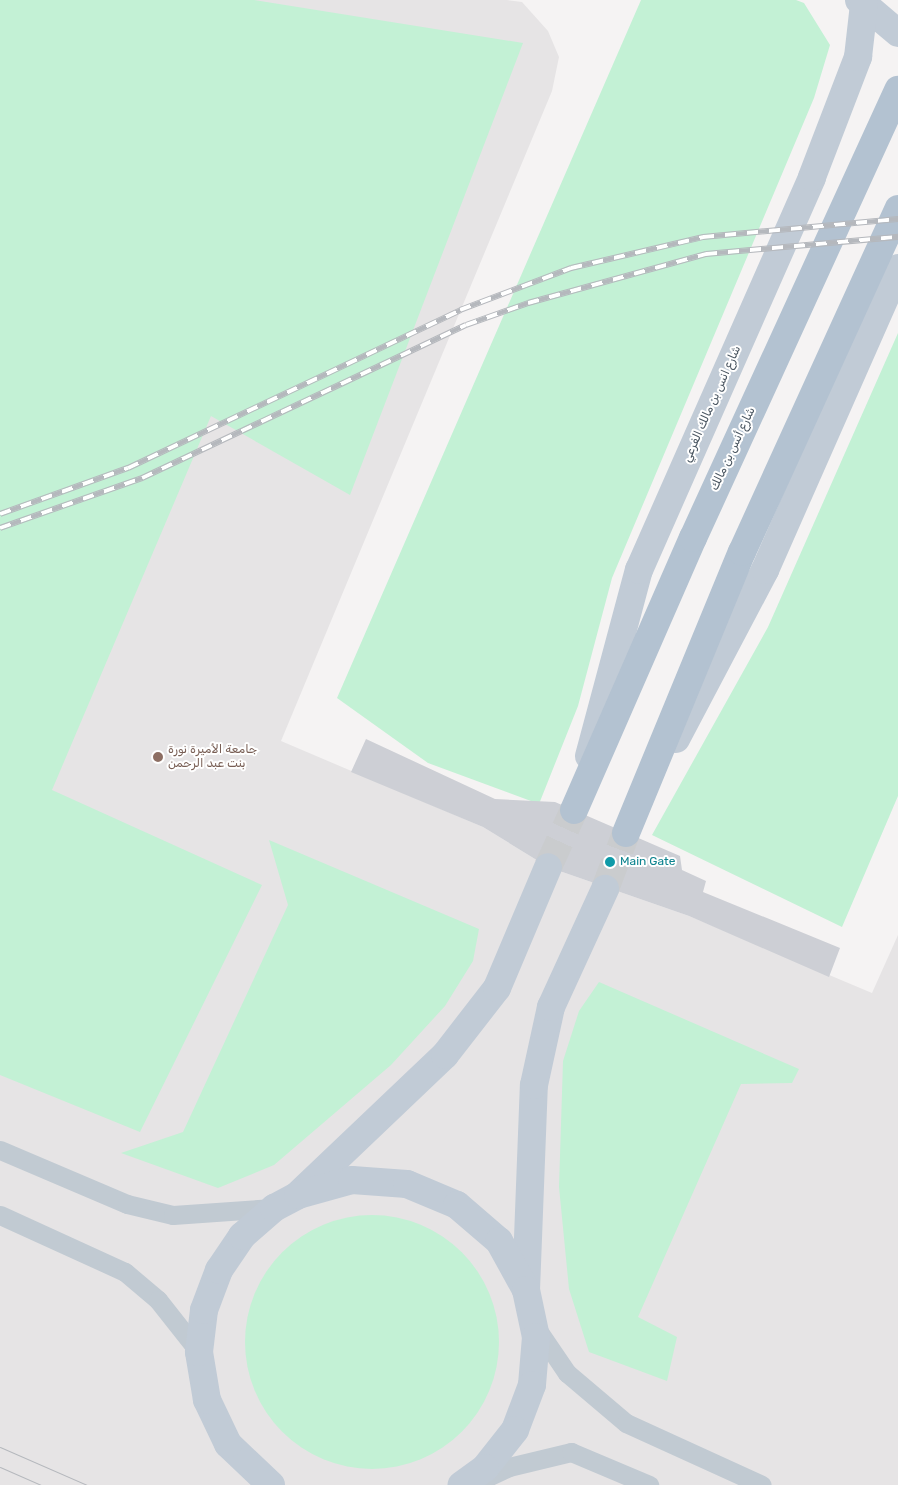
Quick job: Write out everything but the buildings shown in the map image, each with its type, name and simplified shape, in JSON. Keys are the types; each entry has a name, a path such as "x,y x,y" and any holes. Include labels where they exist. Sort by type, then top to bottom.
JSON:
{"main road":[{"path":"862,2 898,34"},
{"name":"شارع انس بن مالك الفرعي","path":"574,810 639,570 812,177 858,57 862,2"},
{"name":"شارع أنس بن مالك","path":"574,810 693,538 898,90"},
{"path":"898,209 742,552 626,833 766,570 898,268"},
{"path":"298,1195 445,1055 496,988 548,867"},
{"path":"462,1485 485,1468 515,1430 532,1385 533,1324 526,1290 534,1085 551,1007 605,888"},
{"path":"271,1485 228,1444 207,1400 199,1352 204,1310 219,1270 242,1236 274,1208 298,1195 352,1180 407,1184 457,1205 499,1241 526,1290"}],"street":[{"path":"0,1150 128,1204 173,1215 274,1208"},
{"path":"0,1215 125,1272 158,1300 199,1352"},
{"path":"533,1324 567,1373 626,1423 762,1485"},
{"path":"471,1485 509,1467 572,1452 649,1485"}],"shaded area":[{"name":"جامعة الأميرة نورة بنت عبد الرحمن","path":"0,0 507,0 522,2 548,31 559,57 552,91 281,741 483,827 548,867 689,916 872,993 898,935 898,1485 0,1485"}],"green space":[{"path":"0,0 254,0 523,43 350,495 211,416 52,790 262,885 140,1132 0,1075"},
{"path":"641,0 796,0 804,3 830,45 814,98 612,578 578,706 539,804 428,763 337,698"},
{"path":"898,333 898,796 842,927 652,835 768,627"},
{"path":"269,840 479,929 473,961 445,1006 391,1065 274,1165 218,1188 121,1153 183,1132 288,905"},
{"path":"599,982 799,1069 792,1083 741,1084 638,1317 677,1337 667,1381 589,1352 569,1289 559,1187 563,1061 579,1011"},
{"path":"372,1215 397,1218 420,1225 432,1230 462,1252 484,1282 489,1294 496,1317 499,1342 496,1367 489,1390 484,1402 462,1432 432,1454 420,1459 397,1466 372,1469 347,1466 324,1459 312,1454 282,1432 260,1402 255,1390 248,1367 245,1342 248,1317 255,1294 260,1282 282,1252 312,1230 324,1225 347,1218"}],"tunnel":[{"path":"548,867 574,810"},
{"path":"605,889 626,833"}],"tram line":[{"path":"0,1447 87,1485"},
{"path":"0,1467 41,1485"}],"railway":[{"path":"0,514 128,468 460,310 571,268 703,237 898,219"},
{"path":"0,528 142,478 466,325 528,303 706,254 898,237"}],"place":[{"name":"جامعة الأميرة نورة بنت عبد الرحمن","path":"158,757"},
{"name":"Main Gate","path":"610,862"}]}
